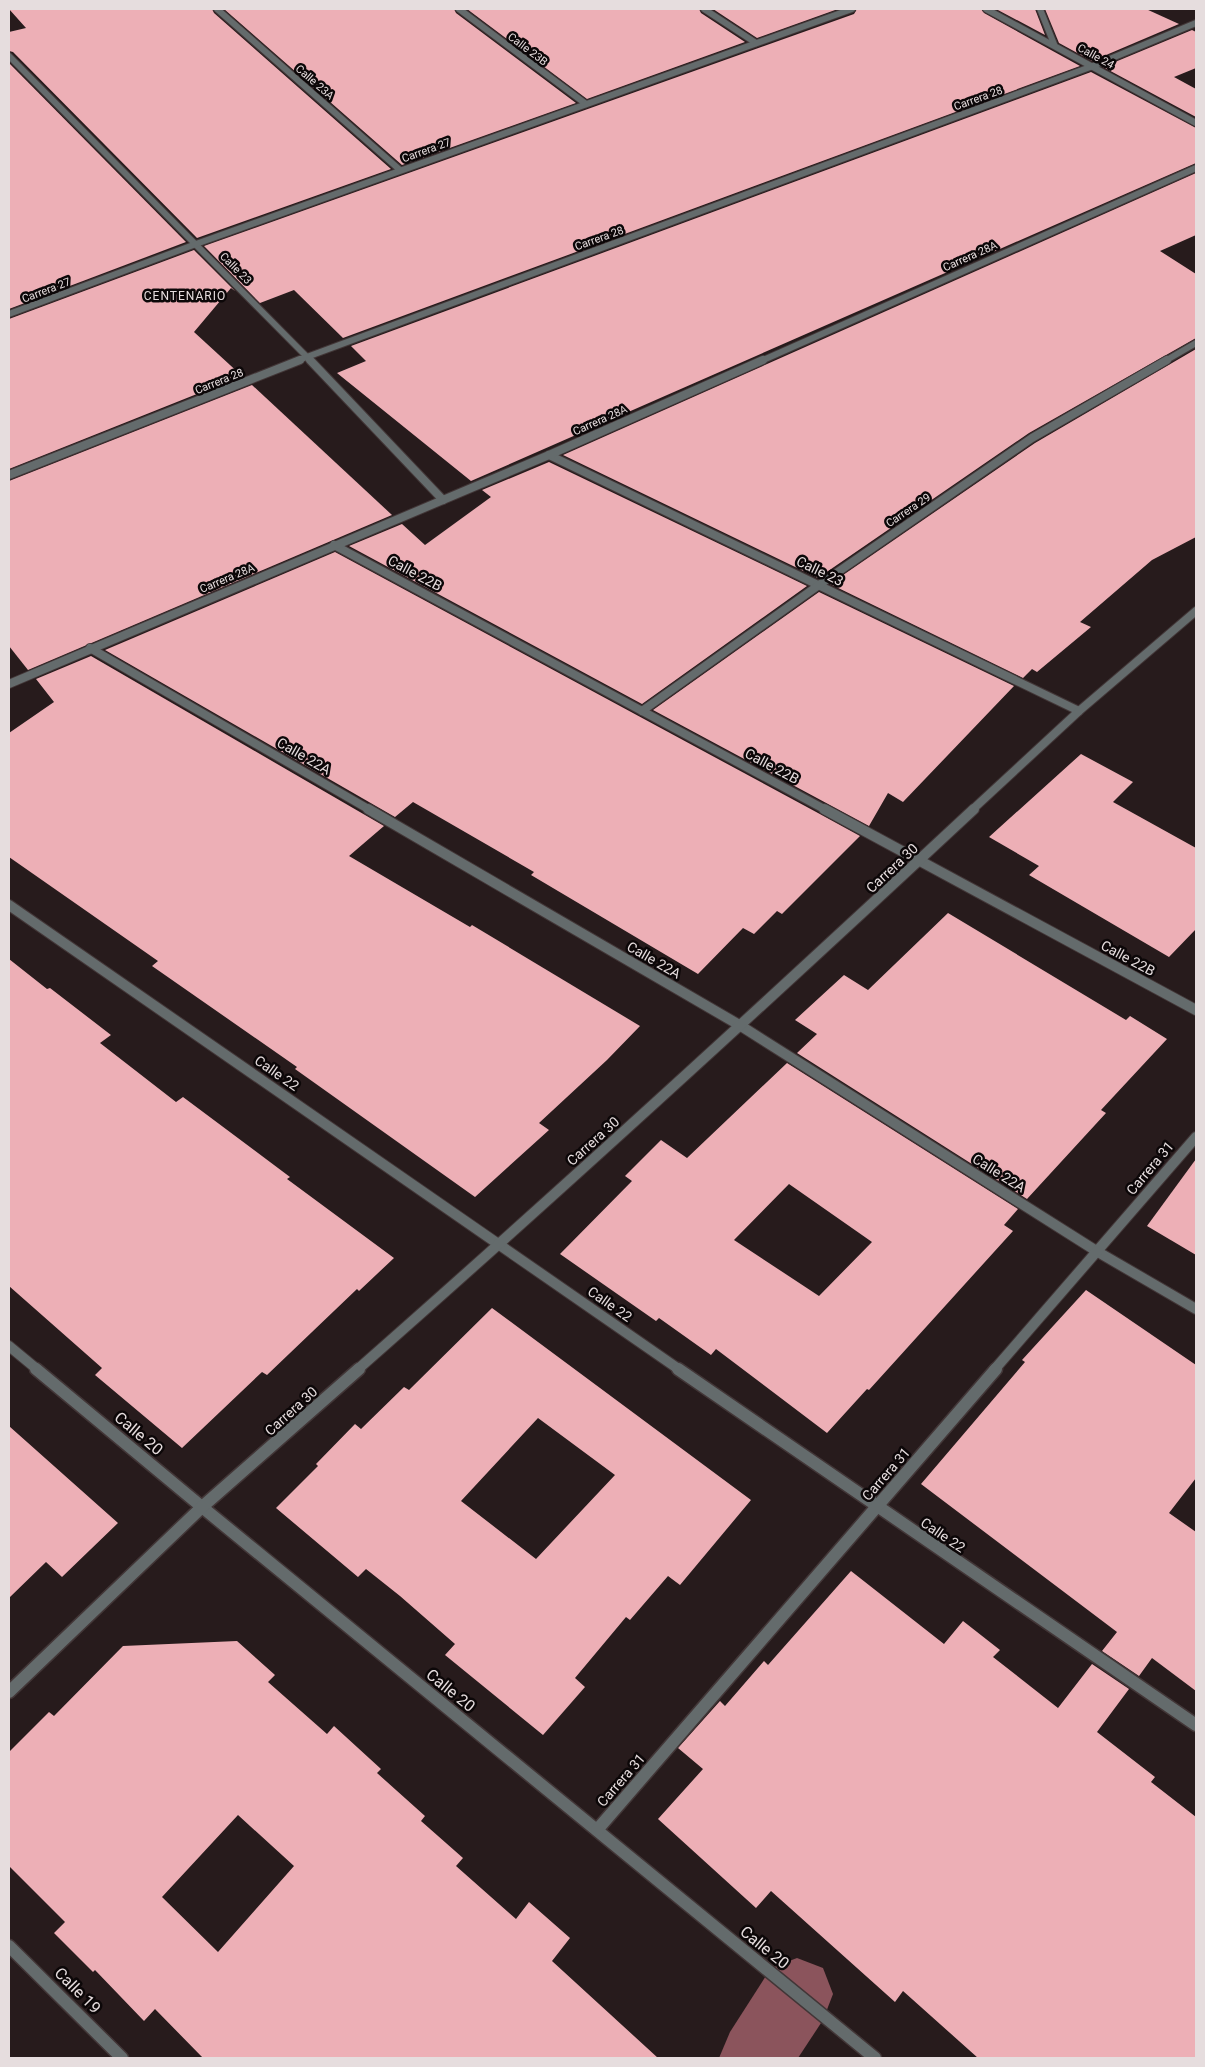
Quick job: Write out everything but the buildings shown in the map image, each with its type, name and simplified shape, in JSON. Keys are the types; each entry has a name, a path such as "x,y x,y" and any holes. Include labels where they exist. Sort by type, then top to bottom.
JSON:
{"street":[{"name":"Calle 23A","path":"217,9 400,170"},
{"name":"Calle 23B","path":"459,9 586,104"},
{"path":"704,9 756,42"},
{"name":"Carrera 27","path":"9,314 400,170 852,9"},
{"name":"Calle 24","path":"986,9 1054,44 1196,123"},
{"path":"1040,9 1054,44"},
{"name":"Carrera 28","path":"9,475 307,356 1093,66 1196,23"},
{"name":"Calle 23","path":"9,56 307,356 443,500"},
{"name":"Carrera 28A","path":"9,684 90,648 549,455 1196,168"},
{"name":"Carrera 29","path":"642,711 819,585 1032,438 1196,343"},
{"name":"Calle 23","path":"549,455 1079,711"},
{"name":"Calle 22B","path":"334,545 1196,1010"},
{"name":"Carrera 30","path":"9,1692 202,1507 499,1245 741,1026 1079,711 1196,611"},
{"name":"Calle 22A","path":"90,648 741,1026 1098,1252 1196,1309"},
{"name":"Calle 22","path":"9,905 877,1507 1196,1725"},
{"name":"Carrera 31","path":"597,1830 1196,1137"},
{"name":"Calle 20","path":"9,1346 202,1507 874,2058"},
{"name":"Calle 19","path":"9,1946 122,2058"}],"waterway":[{"path":"756,2058 797,1994"}],"district":[{"name":"CENTENARIO","path":"185,296"}]}
